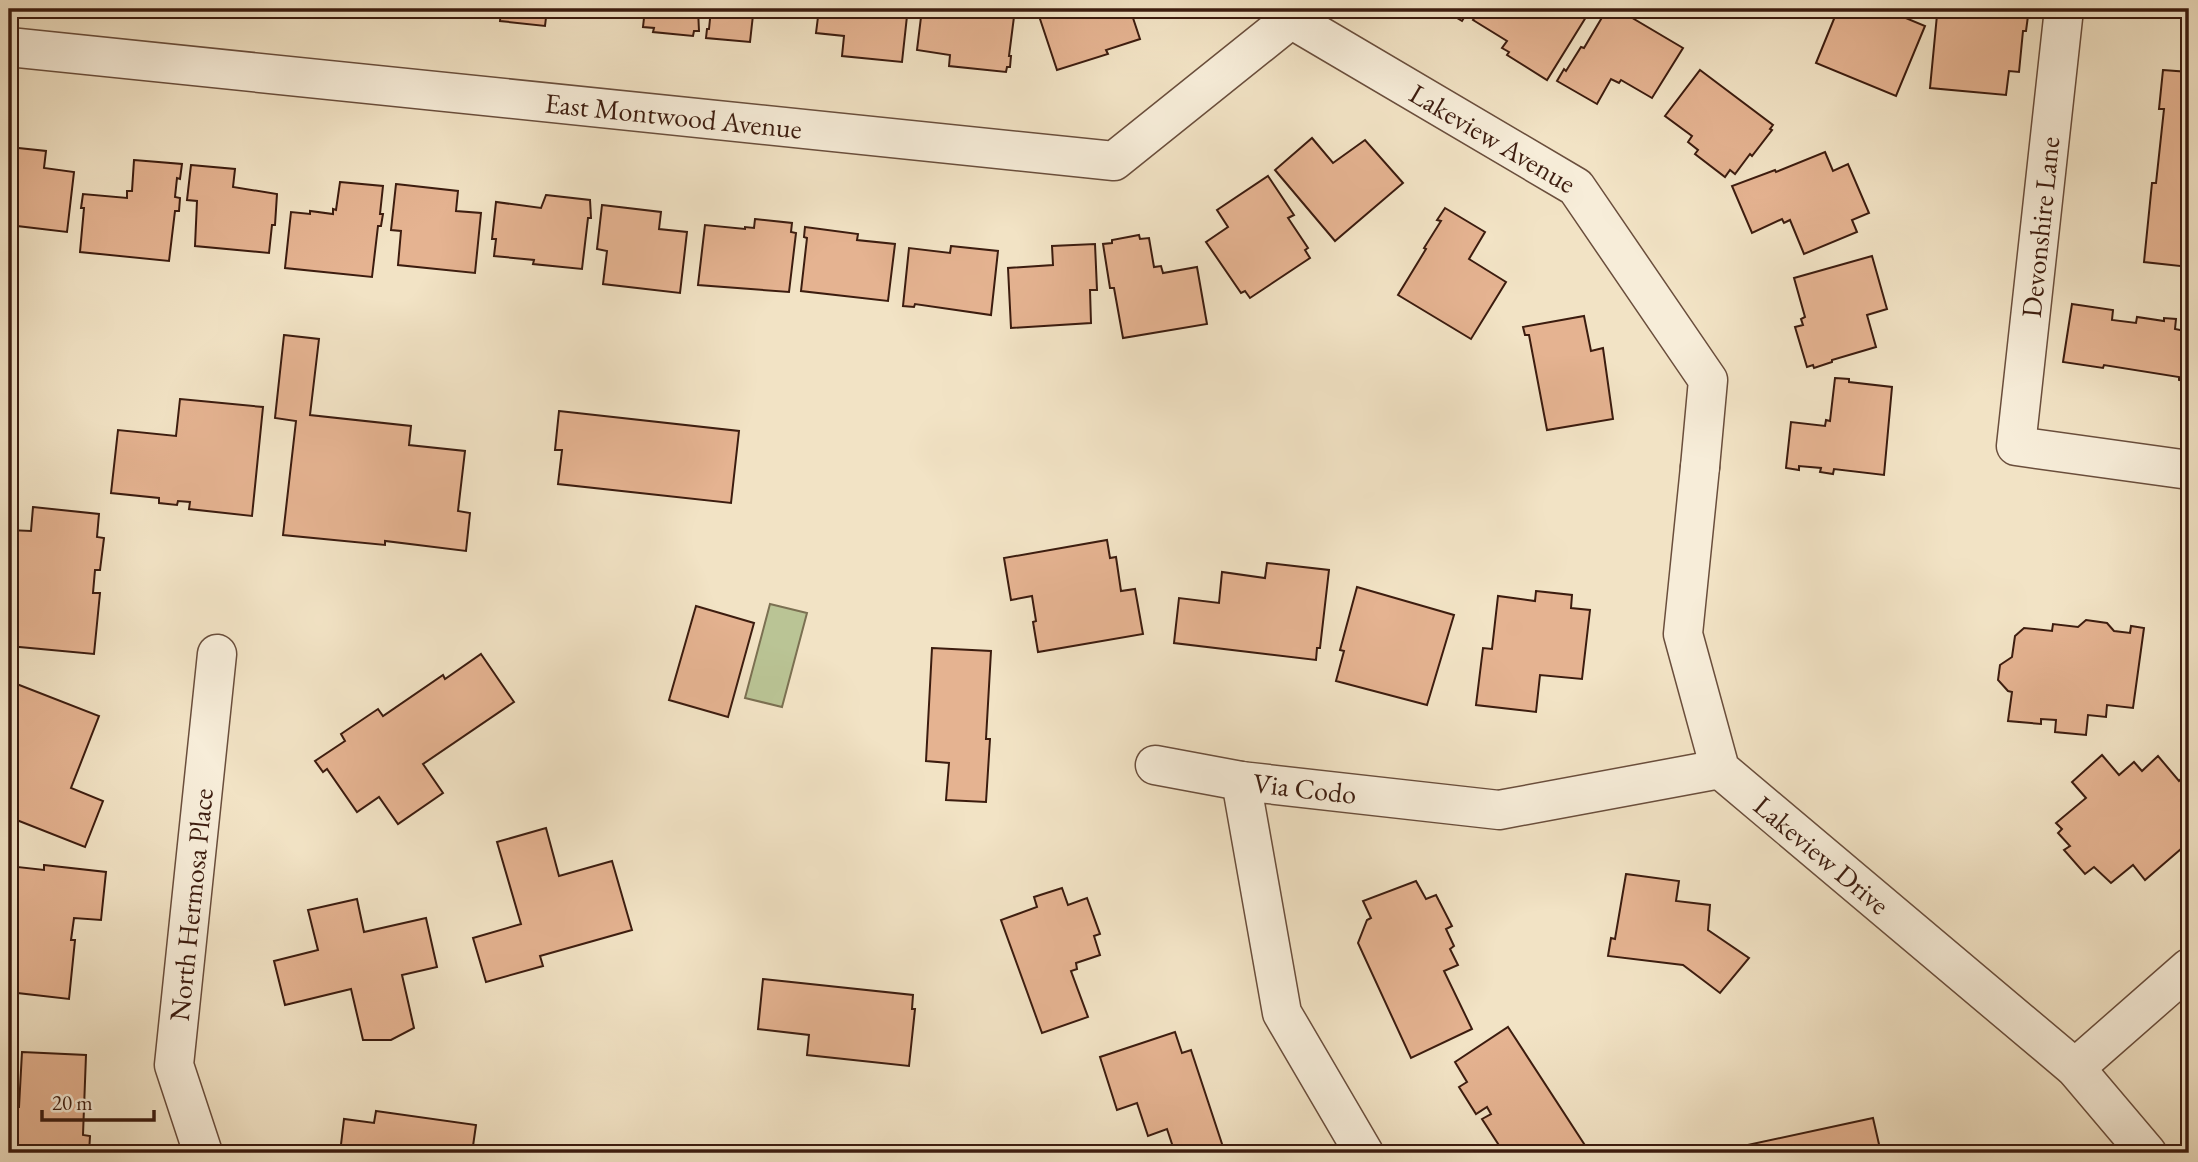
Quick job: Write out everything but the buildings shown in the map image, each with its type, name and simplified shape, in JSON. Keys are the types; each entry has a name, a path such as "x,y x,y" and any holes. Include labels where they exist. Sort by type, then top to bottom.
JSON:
{"street":[{"name":"Devonshire Lane","path":"2064,9 2016,446 2189,470"},
{"name":"East Montwood Avenue","path":"9,47 1114,161 1285,14"},
{"name":"Lakeview Avenue","path":"1285,14 1576,187 1708,380 1683,634 1720,769"},
{"name":"North Hermosa Place","path":"202,1153 174,1065 217,654"},
{"path":"1156,765 1241,781"},
{"name":"Via Codo","path":"1364,1153 1282,1013 1241,781 1499,810 1720,769"},
{"name":"Lakeview Drive","path":"1720,769 2075,1068 2147,1153"},
{"path":"2075,1068 2189,968"}],"green space":[{"path":"770,604 807,613 782,707 745,698"}]}
